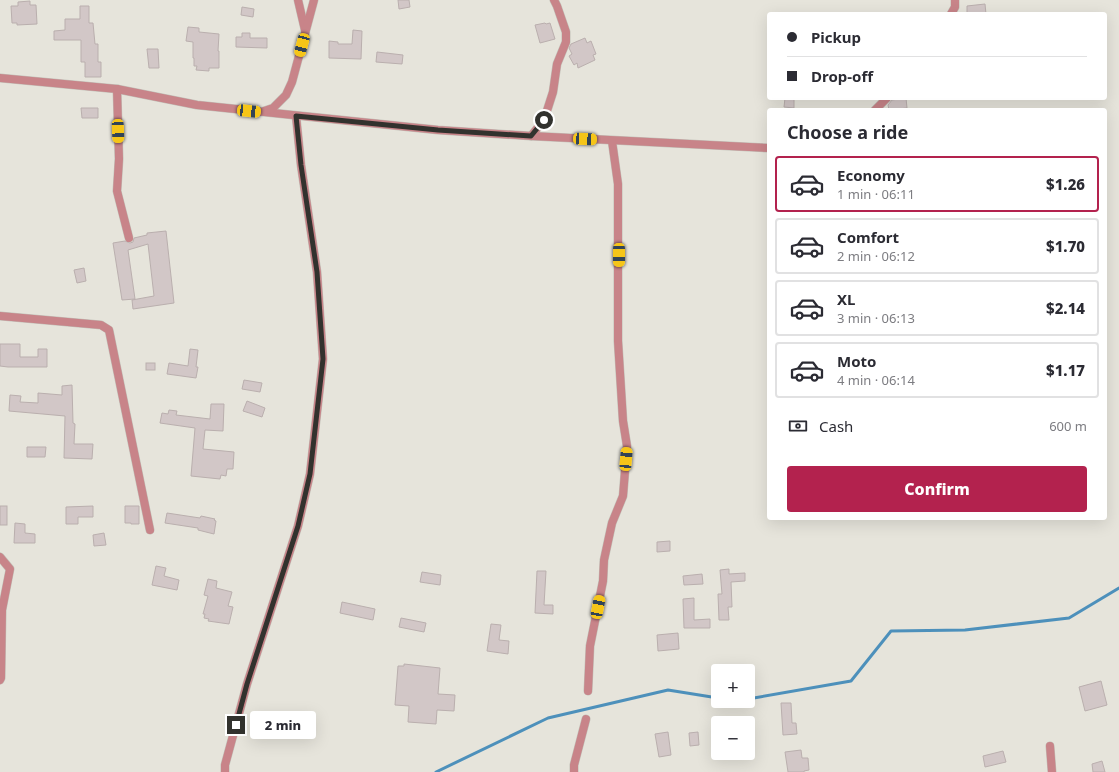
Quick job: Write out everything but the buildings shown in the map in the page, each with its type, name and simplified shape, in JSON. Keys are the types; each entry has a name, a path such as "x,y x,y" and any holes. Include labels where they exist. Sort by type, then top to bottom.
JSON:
{"street":[{"path":"298,0 305,33"},
{"path":"262,112 273,108 286,95 292,82 314,0"},
{"path":"531,136 544,120 553,92 557,64 566,42 566,32 554,0"},
{"path":"952,12 955,6 955,0"},
{"path":"0,78 117,90 197,105 438,130 612,141 767,148"},
{"path":"117,90 117,191 129,238"},
{"path":"877,108 885,100"},
{"path":"225,772 225,765 247,684 298,526 310,474 323,359 317,272 301,165 296,116"},
{"path":"588,691 590,646 603,581 604,560 612,523 622,496 627,446 623,421 618,341 618,184 612,141"},
{"path":"0,316 102,325 109,330 150,530"},
{"path":"0,557 10,569 2,610 0,680"},
{"path":"574,772 574,765 586,719"},
{"path":"1050,746 1052,772"}],"waterway":[{"path":"755,698 851,681 891,631 965,630 1069,618 1119,588"},
{"path":"436,772 548,718 668,690 711,697"}],"route":[{"path":"236,725 247,684 298,526 310,474 323,359 317,272 301,165 296,116 438,130 531,136 544,120"}]}
